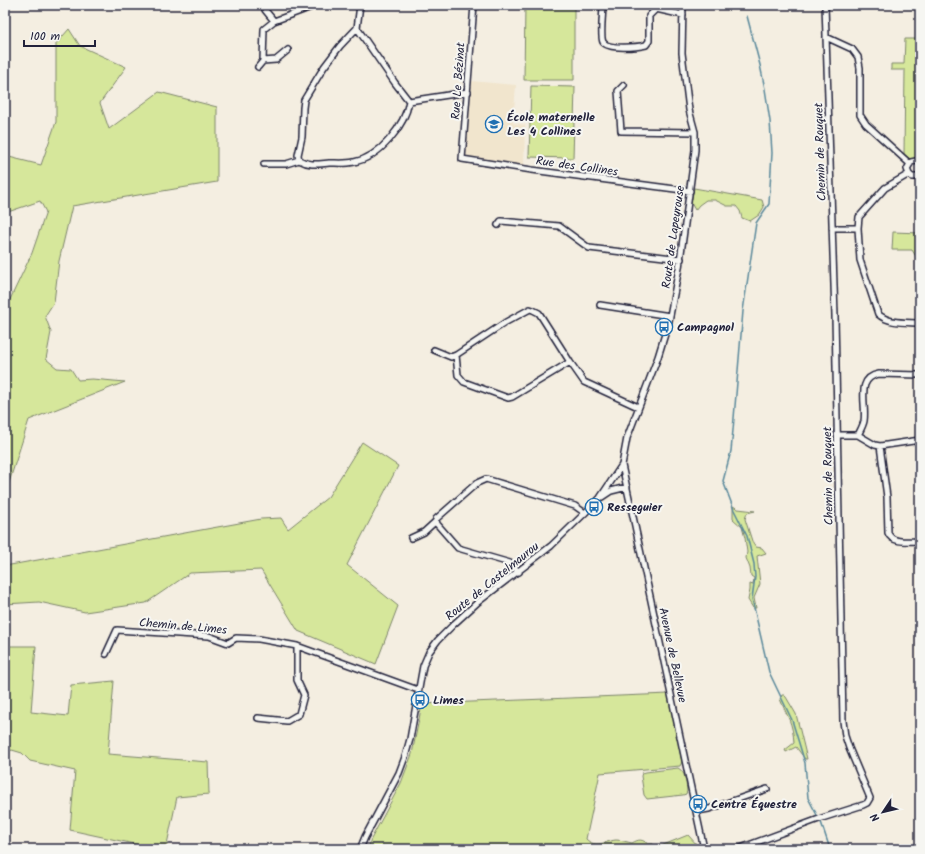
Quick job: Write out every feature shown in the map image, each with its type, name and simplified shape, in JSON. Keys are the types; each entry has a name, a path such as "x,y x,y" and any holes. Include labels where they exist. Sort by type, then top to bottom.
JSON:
{"street":[{"path":"266,5 265,10 274,20"},
{"path":"258,67 263,61 264,29 274,20 317,5"},
{"path":"299,160 298,155 302,137 304,100 324,67 340,46 357,28 360,5"},
{"name":"Rue Le Bézinat","path":"462,159 474,5"},
{"path":"603,5 602,35 603,42 607,46 646,46 649,41 649,16 656,10 683,15"},
{"name":"Route de Lapeyrouse","path":"622,465 627,438 658,358 670,316 690,191 695,150 695,132 687,97 682,53 683,5"},
{"name":"Chemin de Rouquet","path":"738,849 819,819 863,805 867,803 870,798 849,748 845,736 843,721 832,228 825,5"},
{"path":"264,164 286,164 299,160 307,164 354,162 368,157 390,139 403,120 408,110 409,101 357,28"},
{"path":"826,37 852,49 858,56 860,68 860,115 866,124 910,164"},
{"path":"263,61 276,60 288,50"},
{"path":"624,85 618,91 621,131 695,132"},
{"path":"409,101 468,92"},
{"name":"Rue des Collines","path":"462,159 690,191"},
{"path":"920,162 914,161 907,169 909,174 915,178 920,177"},
{"path":"909,174 885,188 860,217 858,228 860,260 878,314 883,319 890,321 920,322"},
{"path":"498,225 501,221 559,226 589,248 680,259"},
{"path":"832,228 858,228"},
{"path":"600,305 670,316"},
{"path":"434,350 451,357 456,355 506,322 530,309 539,314 584,382 638,407"},
{"path":"456,355 458,375 464,382 508,398 570,362"},
{"path":"858,436 864,423 864,387 868,378 879,374 920,375"},
{"path":"837,435 858,436 880,446 920,440"},
{"path":"880,446 887,497 889,536 896,540 920,541"},
{"name":"Route de Castelmaurou","path":"360,849 364,837 399,773 410,739 418,690 429,652 438,640 478,602 519,572 550,546 585,513 600,498 622,465"},
{"name":"Avenue de Bellevue","path":"622,465 704,849"},
{"path":"411,538 424,532 436,521 438,516 477,483 486,479 575,506 585,513"},
{"path":"612,480 619,489"},
{"name":"Route de Castelmaurou","path":"600,498 611,491 627,487"},
{"path":"436,521 458,548 510,563 519,572"},
{"name":"Chemin de Limes","path":"106,654 116,630 209,636 228,642 236,638 259,639 297,646"},
{"path":"258,718 288,721 299,714 304,695 297,680 297,646 418,690"},
{"path":"697,811 709,809 767,789"}],"shaded area":[{"name":"École maternelle Les 4 Collines","path":"471,81 516,85 513,123 525,125 524,166 466,156"}],"green space":[{"path":"525,5 574,5 574,80 524,80"},
{"path":"69,29 80,46 126,67 100,103 109,129 159,92 217,107 217,182 72,206 59,261 54,302 45,316 51,332 46,359 57,368 71,369 78,380 92,379 125,382 29,420 5,495 5,310 32,253 46,212 40,201 5,213 5,156 41,165 56,122 56,44"},
{"path":"905,39 920,39 920,159 910,159 904,154 905,70 891,70 891,64 904,64"},
{"path":"531,86 575,87 573,158 529,157"},
{"path":"694,188 762,200 764,207 759,215 750,221 742,218 740,211 736,206 727,206 715,200 706,200 695,210 691,203"},
{"path":"893,232 920,233 920,258 917,258 912,250 892,250"},
{"path":"362,442 398,466 347,565 398,606 376,664 298,631 261,570 190,573 146,603 85,612 39,602 5,604 5,566 261,519 281,518 288,529 328,497"},
{"path":"733,506 738,509 755,511 747,513 745,519 752,541 756,547 762,548 766,553 757,556 760,584 754,598 756,608 753,608 748,600 750,584 753,585 754,578 751,576 746,558 747,552 742,527 733,519"},
{"path":"5,646 36,646 31,712 68,716 71,685 114,681 108,754 208,762 209,794 177,797 166,849 158,849 70,830 75,771 30,761 22,753 12,750 5,753"},
{"path":"669,694 682,762 680,766 600,773 586,839 593,844 601,844 616,840 632,843 640,840 648,844 653,844 656,848 688,835 699,849 369,849 370,841 401,783 412,754 422,704"},
{"path":"782,695 786,697 796,714 807,759 805,759 796,747 786,752 785,750 794,743 791,725 780,699"},
{"path":"678,768 683,772 685,778 686,794 647,799 644,795 641,776 642,773"}],"waterway":[{"path":"747,16 765,89 770,121 772,153 769,204 756,223 743,311 731,451 723,481 734,510 747,536 754,564 755,577 752,599 769,672 792,720 805,763 808,798 818,817"},
{"path":"821,822 830,849"}],"place":[{"name":"École maternelle Les 4 Collines","path":"494,124"},
{"name":"Campagnol","path":"664,327"},
{"name":"Resseguier","path":"594,507"},
{"name":"Limes","path":"420,700"},
{"name":"Centre Équestre","path":"698,804"}]}
